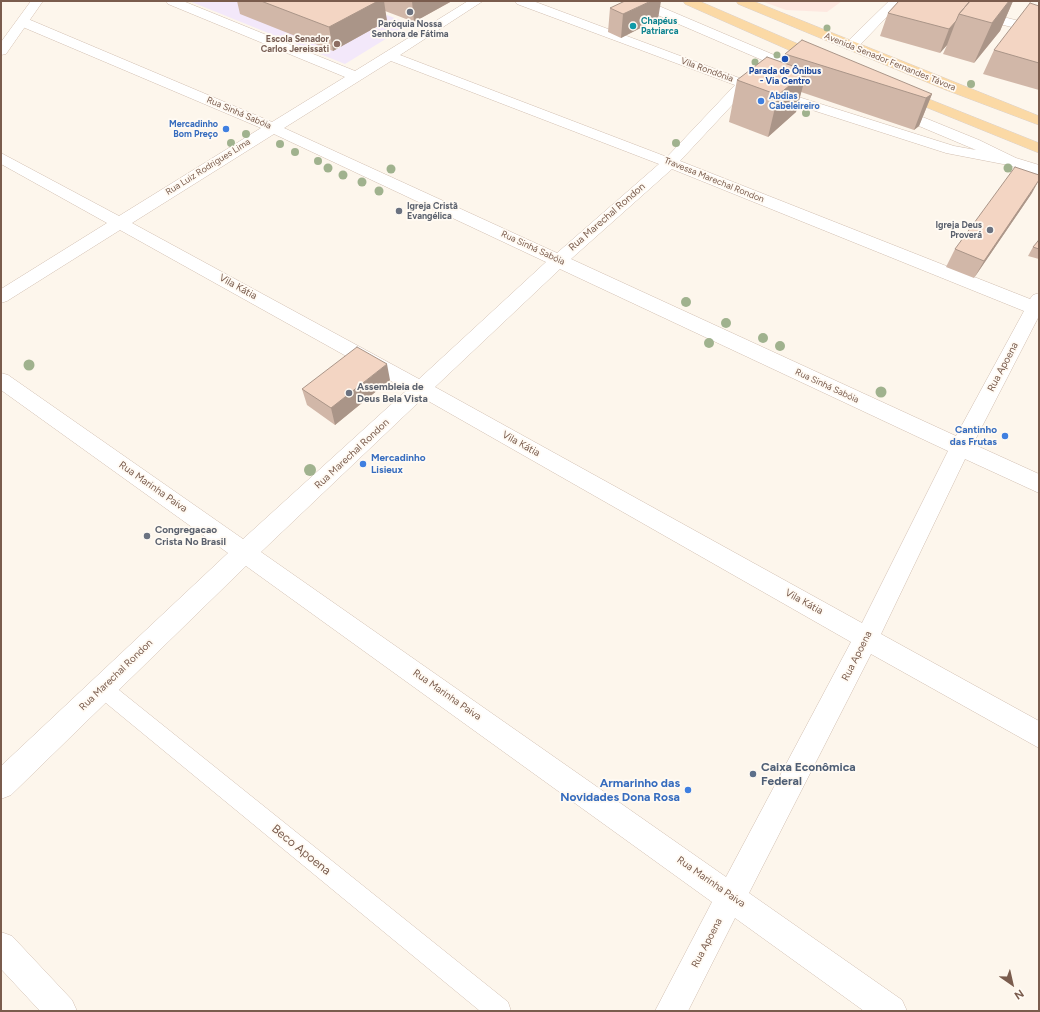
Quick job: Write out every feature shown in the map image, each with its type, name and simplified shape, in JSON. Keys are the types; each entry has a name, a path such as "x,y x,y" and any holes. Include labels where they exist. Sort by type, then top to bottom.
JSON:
{"main road":[{"path":"689,1 831,63"},
{"name":"Avenida Senador Fernandes Távora","path":"742,1 1039,122"},
{"path":"890,88 1039,148"}],"street":[{"path":"1,51 37,1"},
{"path":"172,1 355,76"},
{"name":"Rua Luiz Rodrigues Lima","path":"1,297 477,1"},
{"name":"Vila Rondônia","path":"521,1 744,84 951,150 1011,161"},
{"path":"636,1 806,73"},
{"path":"851,46 896,1"},
{"path":"925,1 1039,30"},
{"name":"Rua Sinhá Sabóia","path":"23,22 273,128 1039,484"},
{"name":"Travessa Marechal Rondon","path":"388,55 1037,305"},
{"name":"Rua Marechal Rondon","path":"1,785 245,552 559,260 670,163 744,84 777,61"},
{"path":"879,104 974,143 1011,161 1039,170"},
{"name":"Vila Kátia","path":"1,158 422,389 867,637 1039,735"},
{"name":"Rua Apoena","path":"671,1011 867,637 960,448 1037,305"},
{"name":"Rua Marinha Paiva","path":"1,380 732,896 891,1011"},
{"path":"1,947 61,1011"}],"lane":[{"name":"Beco Apoena","path":"102,688 499,1011"}],"shaded area":[{"name":"Escola Senador Carlos Jereissati","path":"189,1 360,1 356,3 410,24 345,64"},
{"path":"761,1 842,1 827,12 786,10"}],"building":[{"path":"261,1 378,1 329,27"},
{"path":"625,1 651,1 623,14 610,8"},
{"path":"899,1 970,1 949,29 888,13"},
{"path":"970,1 1009,1 992,23 959,14"},
{"path":"1030,3 1039,6 1039,63 994,50"},
{"path":"802,40 932,94 926,98 785,54"},
{"path":"767,57 807,71 778,95 737,80"},
{"name":"Igreja Deus Proverá","path":"1015,167 1039,175 1039,180 984,261 955,249"},
{"path":"1039,241 1039,249 1033,247"},
{"path":"357,347 387,364 331,408 302,389"}],"place":[{"name":"Paróquia Nossa Senhora de Fátima","path":"410,12"},
{"name":"Chapéus Patriarca","path":"633,26"},
{"name":"Escola Senador Carlos Jereissati","path":"337,44"},
{"name":"Parada de Ônibus - Via Centro","path":"785,59"},
{"name":"Abdias Cabeleireiro","path":"761,101"},
{"name":"Mercadinho Bom Preço","path":"226,129"},
{"name":"Igreja Cristã Evangélica","path":"399,211"},
{"name":"Igreja Deus Proverá","path":"990,230"},
{"name":"Assembleia de Deus Bela Vista","path":"349,393"},
{"name":"Cantinho das Frutas","path":"1005,436"},
{"name":"Mercadinho Lisieux","path":"363,464"},
{"name":"Congregacao Crista No Brasil","path":"147,536"},
{"name":"Caixa Econômica Federal","path":"753,774"},
{"name":"Armarinho das Novidades Dona Rosa","path":"688,790"}]}
